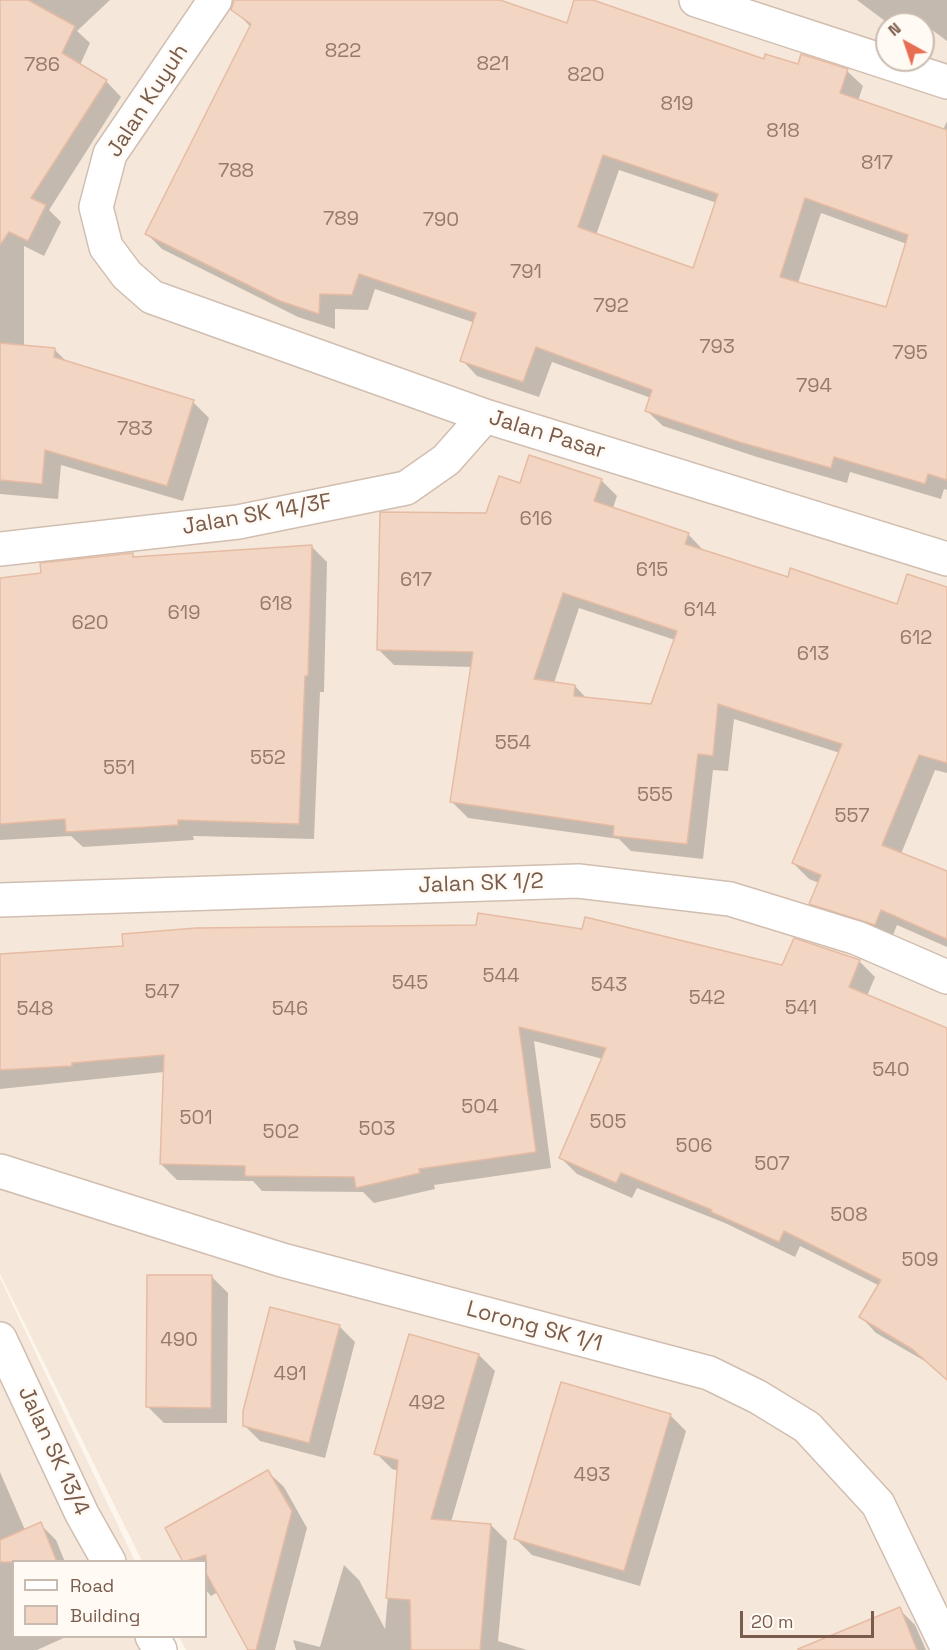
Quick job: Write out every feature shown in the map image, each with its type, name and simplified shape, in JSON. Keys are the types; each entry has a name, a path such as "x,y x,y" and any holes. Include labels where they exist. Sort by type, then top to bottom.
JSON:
{"street":[{"name":"Jalan Kuyuh","path":"152,297 127,275 106,247 96,207 110,154 214,0"},
{"path":"696,0 748,8 947,82"},
{"name":"Jalan Pasar","path":"152,297 485,416 947,559"},
{"name":"Jalan SK 14/3F","path":"0,549 238,522 406,488 446,460 485,416"},
{"name":"Jalan SK 1/2","path":"0,900 578,881 730,899 857,938 947,977"},
{"name":"Lorong SK 1/1","path":"0,1171 282,1260 709,1373 758,1397 807,1427 878,1503 947,1647"},
{"name":"Jalan SK 13/4","path":"0,1339 82,1514 108,1560"}],"shaded area":[{"path":"0,0 947,0 947,1650 186,1650 180,1638 207,1638 207,1560 142,1560 0,1274"},
{"path":"0,1278 135,1560 12,1560 12,1638 171,1638 177,1650 0,1650"}],"building":[{"path":"0,0 28,0 75,26 62,53 107,80 31,198 46,205 28,241 9,232 0,245"},
{"path":"234,0 500,0 567,23 574,0 593,0 764,59 765,54 798,64 801,54 848,69 840,93 947,130 947,480 928,474 925,484 834,457 831,468 739,442 645,411 652,390 536,347 523,382 460,361 476,313 359,274 352,295 320,294 319,314 280,301 145,234 251,24 231,10","holes":["603,155 718,194 693,268 578,227","805,198 908,235 886,307 780,277"]},
{"path":"0,343 55,348 54,357 194,400 167,486 45,450 42,484 0,480"},
{"path":"529,455 602,479 594,501 689,533 685,544 788,577 790,568 897,604 907,574 947,587 947,763 919,755 882,845 947,871 947,939 881,910 875,925 809,904 821,875 792,863 842,744 718,704 713,756 698,754 687,844 613,836 614,826 450,802 473,652 377,650 380,512 486,513 499,476 520,483","holes":["563,593 677,631 651,704 574,696 575,685 534,679"]},
{"path":"312,545 308,676 305,676 299,824 178,820 178,825 66,832 65,819 0,824 0,578 41,573 40,563 133,553 133,557"},
{"path":"478,913 582,929 585,917 782,965 794,938 860,960 849,987 947,1028 947,1380 912,1349 859,1317 881,1280 784,1231 779,1242 711,1212 712,1210 621,1173 616,1183 559,1158 606,1048 519,1027 536,1152 419,1169 420,1173 356,1188 354,1177 245,1176 245,1166 160,1164 164,1055 72,1063 72,1066 0,1070 0,954 123,946 122,934 196,928 476,925"},
{"path":"147,1275 212,1275 211,1408 146,1407"},
{"path":"270,1307 340,1325 309,1443 243,1426 243,1411"},
{"path":"409,1334 479,1354 431,1519 491,1524 480,1650 411,1650 410,1600 386,1598 398,1460 374,1454"},
{"path":"561,1382 671,1414 624,1571 514,1539"},
{"path":"268,1470 292,1511 256,1650 248,1650 207,1575 206,1555 182,1560 165,1528"},
{"path":"41,1522 56,1560 0,1562 0,1540"},
{"path":"900,1607 917,1650 798,1650 798,1649"}]}
